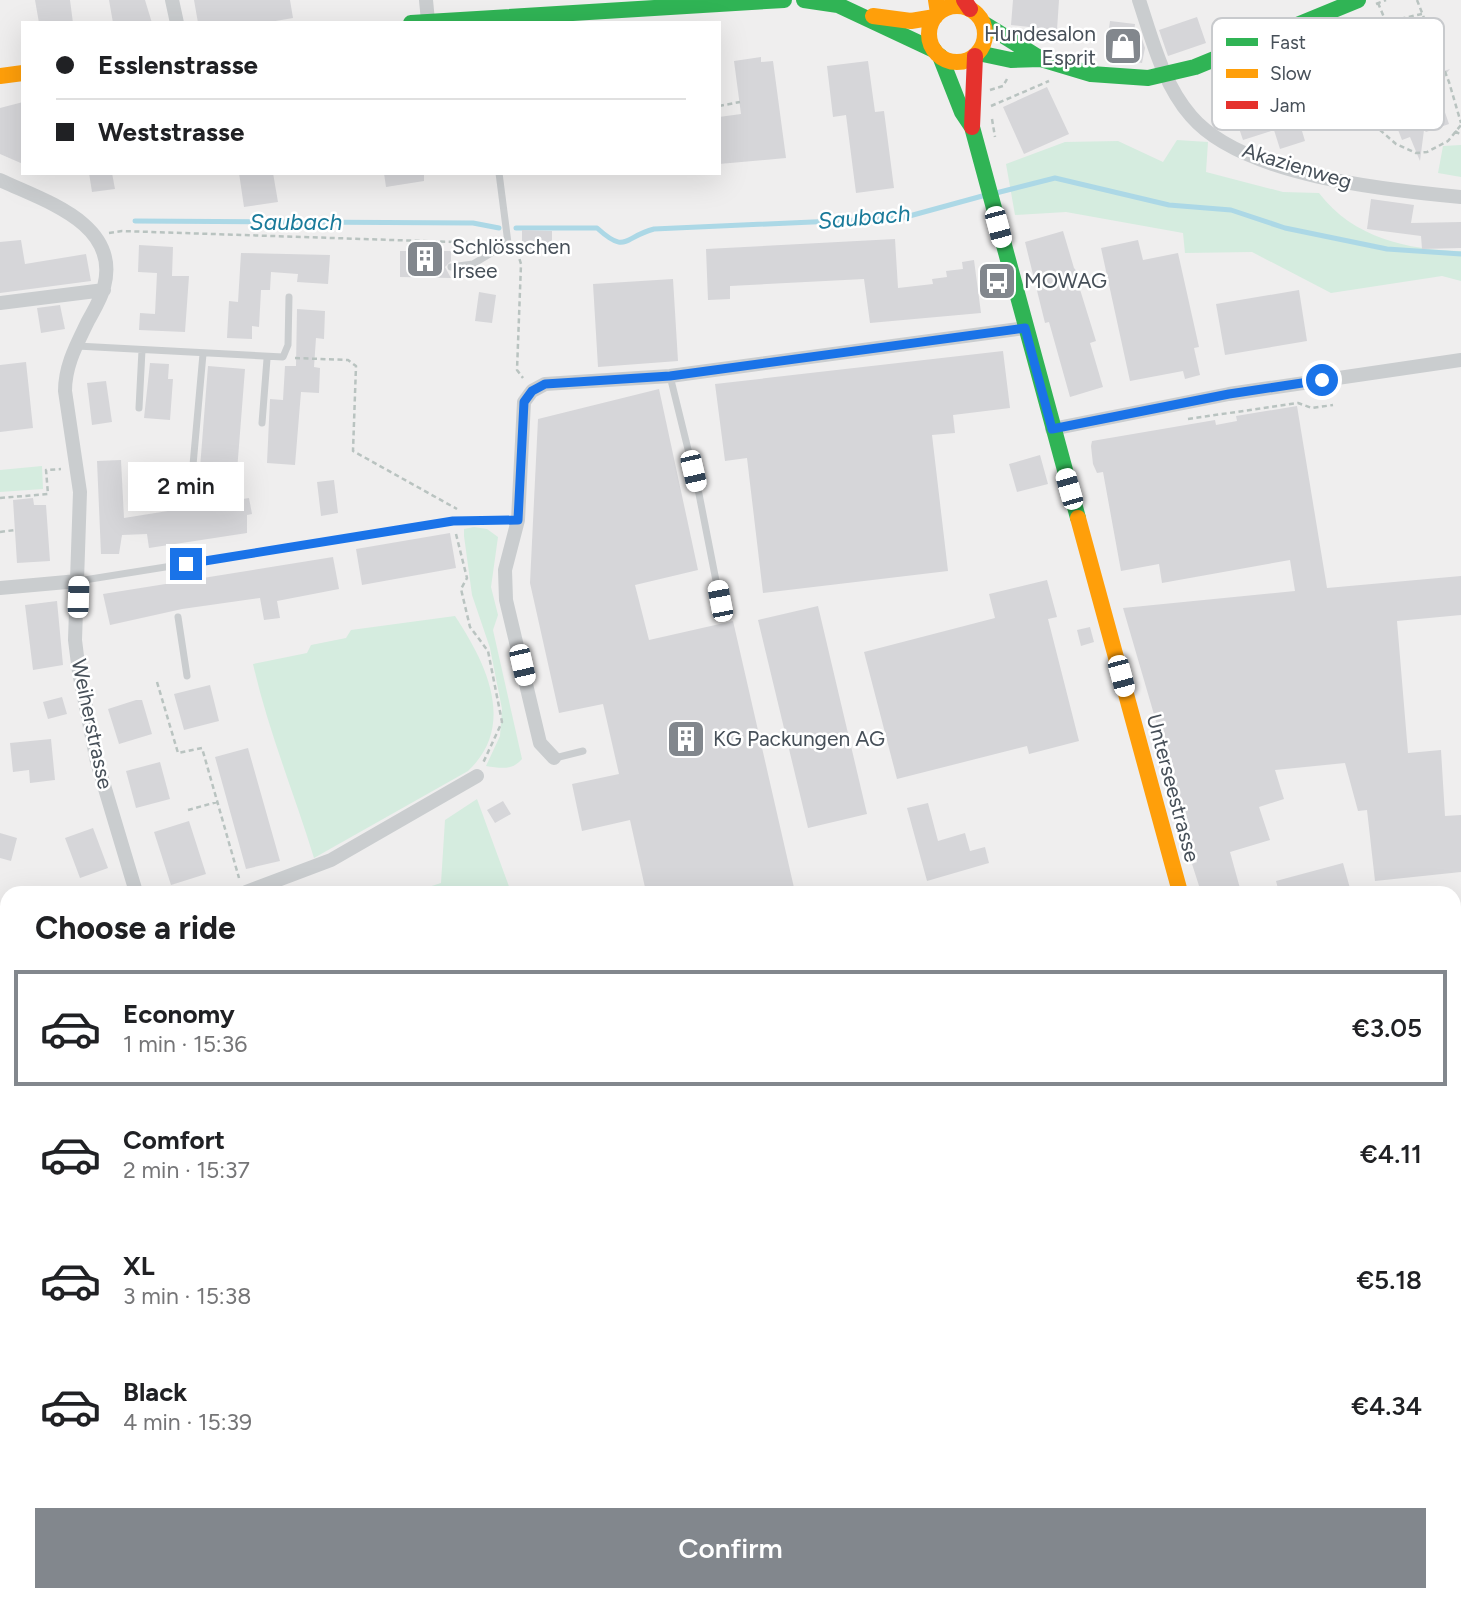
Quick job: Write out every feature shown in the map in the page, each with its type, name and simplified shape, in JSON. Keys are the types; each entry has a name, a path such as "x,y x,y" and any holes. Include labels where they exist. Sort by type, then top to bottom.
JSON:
{"main road":[{"path":"428,21 479,20 564,6 784,0"},
{"path":"804,0 831,2 867,17 884,29 957,63 977,55 1018,60 1041,59"},
{"path":"1314,18 1358,0"},
{"path":"867,17 884,15 911,21 936,10 967,5 983,23 1041,59 1091,74 1124,78 1167,76 1212,60"},
{"path":"936,10 929,33 937,53"},
{"path":"977,55 985,39 983,23"},
{"name":"Unterseestrasse","path":"937,53 962,112 972,127 1178,886"},
{"name":"Unterseestrasse","path":"972,127 977,55"},
{"path":"0,76 21,73"}],"street":[{"path":"172,0 177,21"},
{"path":"426,0 428,21"},
{"name":"Akazienweg","path":"1139,0 1167,76 1190,116 1215,138 1256,157 1315,176 1382,190 1461,197"},
{"path":"0,180 67,212 95,235"},
{"name":"Weiherstrasse","path":"95,235 106,261 104,290 65,374 65,391 80,492 75,640 97,762 134,886"},
{"path":"0,303 104,290"},
{"path":"554,758 540,743 506,600 505,570 518,520 524,402 532,391 545,384 670,376 1025,328"},
{"path":"1052,429 1229,394 1461,360"},
{"path":"0,588 78,582"},
{"path":"246,886 331,860 477,776"}],"lane":[{"path":"451,267 473,264 508,243 499,175"},
{"path":"76,346 267,359 283,357 288,345 289,297"},
{"path":"139,408 142,350"},
{"path":"192,475 203,354"},
{"path":"262,423 267,359"},
{"path":"670,376 720,601"},
{"path":"78,582 453,521 518,520"},
{"path":"178,617 187,676"},
{"path":"554,758 583,751"}],"path":[{"path":"1417,0 1424,18"},
{"path":"1378,3 1384,18"},
{"path":"1404,18 1422,14"},
{"path":"1380,130 1396,144 1416,153 1427,152 1448,141 1461,124 1444,69"},
{"path":"988,91 1003,86 1008,76"},
{"path":"997,147 989,105 1056,79"},
{"path":"721,106 740,102"},
{"path":"1455,131 1461,135"},
{"path":"95,235 122,231 508,243 516,246 521,264 517,370 532,391"},
{"path":"283,357 348,360 356,366 354,451 478,520"},
{"path":"1184,419 1298,403 1312,408 1333,405"},
{"path":"0,498 48,494 46,470 76,468"},
{"path":"453,521 467,578 461,589 467,614 470,626 488,651 502,722 477,776"},
{"path":"0,532 15,530"},
{"path":"157,682 178,753 202,748 243,886"},
{"path":"188,810 217,802"}],"green space":[{"path":"1177,140 1208,142 1206,172 1283,192 1319,193 1348,221 1365,231 1421,248 1461,251 1461,281 1442,276 1331,293 1252,252 1185,253 1183,233 1066,212 1015,215 1006,164 1065,142 1118,141 1163,162"},
{"path":"1461,145 1461,177 1438,173 1443,146"},
{"path":"42,466 43,489 0,492 0,470"},
{"path":"464,529 487,529 498,537 491,587 498,615 493,630 522,759 505,768 486,766 500,736 502,709 490,648 472,595"},
{"path":"455,616 477,654 492,694 494,714 491,734 483,753 468,771 314,858 253,664 307,653 311,645 346,638 351,630"},
{"path":"477,799 509,886 432,886 441,883 445,820"}],"building":[{"path":"35,0 70,0 73,21 39,21"},
{"path":"109,0 145,0 151,21 113,21"},
{"path":"194,0 290,0 293,18 276,21 198,21"},
{"path":"1013,0 1059,0 1057,30 1011,25"},
{"path":"1197,17 1206,43 1168,56 1159,30"},
{"path":"1110,21 1135,24 1133,39 1141,36 1145,48 1142,63 1105,57"},
{"path":"761,57 761,62 773,61 786,158 721,164 721,117 741,114 734,61"},
{"path":"868,61 875,112 884,111 894,188 856,193 846,115 833,117 827,66"},
{"path":"1047,87 1069,134 1024,154 1003,107"},
{"path":"21,103 21,163 0,154 0,108"},
{"path":"1444,109 1449,124 1444,126"},
{"path":"1240,130 1274,130 1243,140"},
{"path":"1274,130 1302,130 1305,141 1280,149"},
{"path":"1398,130 1424,130 1420,161 1410,137 1402,140"},
{"path":"89,175 112,175 115,189 92,192"},
{"path":"239,175 273,175 278,202 244,207"},
{"path":"384,175 424,175 424,181 386,187"},
{"path":"1371,199 1414,205 1411,223 1461,222 1461,248 1422,249 1421,236 1367,229"},
{"path":"522,230 552,231 552,250 522,249"},
{"path":"1063,231 1074,268 1083,279 1078,283 1096,341 1090,343 1103,387 1070,397 1049,322 1045,323 1025,242"},
{"path":"895,239 898,288 933,284 932,279 947,277 946,271 963,269 962,262 974,260 981,313 870,323 864,279 730,286 730,299 708,300 706,249"},
{"path":"21,240 25,264 86,254 91,281 0,293 0,242"},
{"path":"1138,240 1143,260 1178,253 1199,347 1194,348 1200,375 1185,379 1183,371 1130,381 1101,248"},
{"path":"139,245 173,247 172,276 189,276 185,332 139,330 140,313 155,314 157,273 138,272"},
{"name":"Schlösschen Irsee","path":"400,251 451,251 451,261 445,267 451,278 400,277"},
{"path":"241,253 330,255 328,284 297,282 298,274 271,272 270,290 261,290 259,327 252,326 252,339 227,338 229,301 238,302"},
{"path":"673,279 678,361 598,367 593,284"},
{"path":"1299,290 1307,341 1225,355 1216,304"},
{"path":"479,292 496,295 492,323 475,321"},
{"path":"60,305 65,329 41,333 37,308"},
{"path":"297,309 325,311 324,339 316,338 314,367 320,368 319,393 301,392 295,465 267,463 270,399 283,400 285,366 296,366"},
{"path":"1003,351 1010,408 953,415 955,433 932,435 948,571 763,593 747,458 725,461 715,384"},
{"path":"26,362 33,428 0,432 0,365"},
{"path":"150,363 169,364 168,379 173,379 170,420 144,418"},
{"path":"208,366 245,369 237,471 200,468"},
{"path":"106,381 112,422 92,425 87,383"},
{"path":"659,389 698,570 635,585 649,640 733,621 794,886 645,886 630,820 582,831 572,784 619,774 603,704 559,713 530,583 538,419"},
{"path":"1297,406 1327,588 1461,576 1461,615 1397,621 1408,753 1441,750 1445,816 1461,815 1461,872 1375,881 1367,810 1358,811 1345,763 1275,770 1284,799 1259,807 1270,840 1230,852 1239,886 1199,886 1192,864 1197,862 1123,608 1295,591 1290,560 1162,583 1159,564 1121,571 1103,472 1097,473 1091,446 1092,441 1215,420 1216,425 1237,421 1236,416"},
{"path":"1040,455 1048,484 1017,492 1009,464"},
{"path":"121,460 124,518 249,498 252,514 247,515 247,533 149,548 147,534 122,535 119,554 101,554 97,461"},
{"path":"334,480 338,513 321,516 317,482"},
{"path":"33,498 34,505 46,505 50,561 17,563 13,500"},
{"path":"450,533 456,568 362,585 356,549"},
{"path":"333,557 339,589 277,601 280,618 264,620 260,598 182,609 110,625 103,594"},
{"path":"1047,580 1057,617 1048,619 1079,741 1029,754 1027,746 897,779 864,652 995,618 989,594"},
{"path":"57,601 63,665 33,670 25,605"},
{"path":"818,606 867,814 808,828 758,620"},
{"path":"1090,627 1094,642 1081,646 1077,630"},
{"path":"210,685 219,721 184,730 174,694"},
{"path":"62,697 67,714 48,719 43,702"},
{"path":"142,700 152,734 119,744 108,709"},
{"path":"51,739 55,780 30,783 29,770 13,772 10,743"},
{"path":"248,748 280,861 246,869 215,757"},
{"path":"160,762 170,799 136,808 126,771"},
{"path":"503,801 511,814 495,823 487,810"},
{"path":"928,803 938,841 965,833 970,851 985,847 989,863 927,881 907,808"},
{"path":"189,821 206,874 171,885 154,832"},
{"path":"93,828 108,868 80,878 65,838"},
{"path":"0,833 17,838 11,861 0,858"},
{"path":"1343,863 1349,886 1277,886 1276,881"}],"waterway":[{"name":"Saubach","path":"996,193 1055,178 1169,205 1231,210 1285,228 1387,249 1461,254"},
{"name":"Saubach","path":"516,228 597,228 614,241 625,242 654,229 902,218 986,195"},
{"name":"Saubach","path":"135,221 473,223 499,228"}],"traffic: fast":[{"path":"443,21 784,0"},
{"path":"804,0 838,5 934,50"},
{"path":"1314,18 1358,0"},
{"path":"983,23 1041,59 1091,74 1148,78 1195,67 1212,60"},
{"path":"978,53 1011,60 1041,59"},
{"path":"940,56 962,112 972,127 1078,518"}],"traffic: slow":[{"path":"936,0 938,13"},
{"path":"952,6 962,6 977,14 983,23 985,34 983,45 977,54 962,62 952,62 934,50 929,39 929,29 941,11 952,6"},
{"path":"873,16 911,21 935,17"},
{"path":"0,76 21,73"},
{"path":"1078,518 1178,886"}],"traffic: jam":[{"path":"964,0 970,9"},
{"path":"972,127 975,56"}],"place":[{"name":"Hundesalon Esprit","path":"1123,46"},
{"name":"Schlösschen Irsee","path":"425,259"},
{"name":"MOWAG","path":"997,281"},
{"name":"KG Packungen AG","path":"686,739"}],"route":[{"path":"186,564 453,521 518,520 524,402 532,391 545,384 670,376 1025,328 1052,429 1229,394 1322,380"}]}
